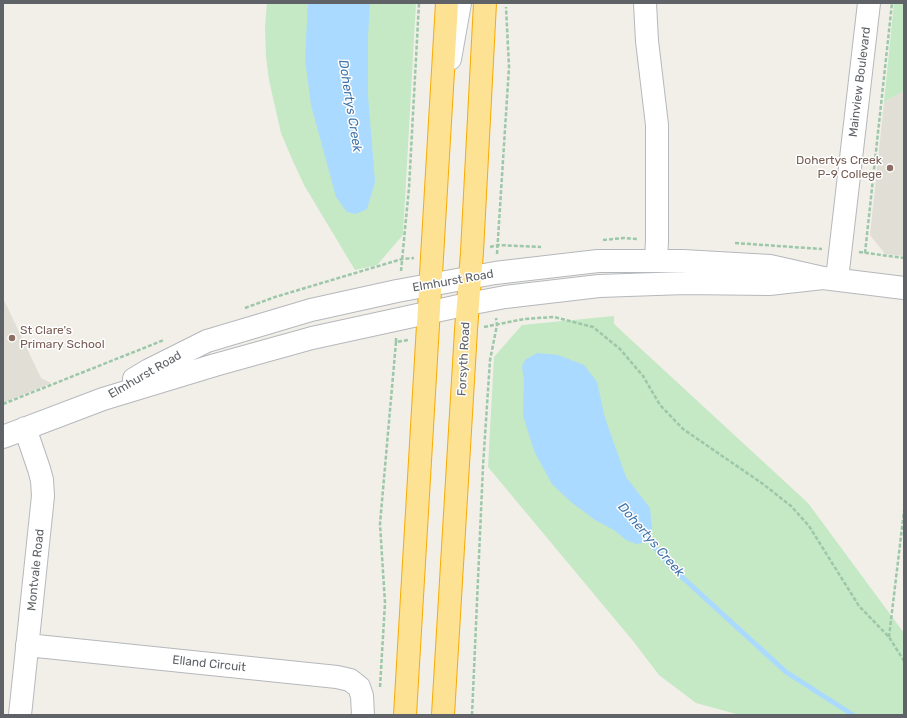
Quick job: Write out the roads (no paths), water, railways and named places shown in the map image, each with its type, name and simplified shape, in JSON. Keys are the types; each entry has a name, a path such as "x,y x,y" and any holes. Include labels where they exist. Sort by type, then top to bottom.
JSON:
{"highway":[{"path":"405,715 447,3"},
{"name":"Forsyth Road","path":"443,715 472,246 485,3"}],"street":[{"path":"441,105 460,3"},
{"path":"645,3 647,41 657,125 658,240 656,261"},
{"name":"Mainview Boulevard","path":"830,279 869,3"},
{"name":"Elmhurst Road","path":"103,399 149,370 207,341 310,310 399,290 495,272 598,261 683,261 770,266 830,279 904,288"},
{"name":"Elmhurst Road","path":"3,436 103,399 163,380 312,338 468,304 599,286 685,283 769,284 830,279"},
{"name":"Montvale Road","path":"20,715 43,496 42,480 25,428"},
{"name":"Elland Circuit","path":"27,645 337,677 350,680 359,687 362,696 363,715"}],"water":[{"path":"308,3 370,3 368,36 368,96 375,182 367,209 356,214 347,212 336,197 311,105 305,59"},
{"path":"537,353 558,355 584,365 597,382 605,418 626,477 650,508 652,529 648,538 642,543 636,544 626,540 614,530 595,520 571,502 552,484 534,451 523,415 524,381 522,366 525,360"}],"waterway":[{"name":"Dohertys Creek","path":"644,534 671,567 786,672 853,715"}],"place":[{"name":"Dohertys Creek P-9 College","path":"890,168"},
{"name":"St Clare's Primary School","path":"12,338"}]}
